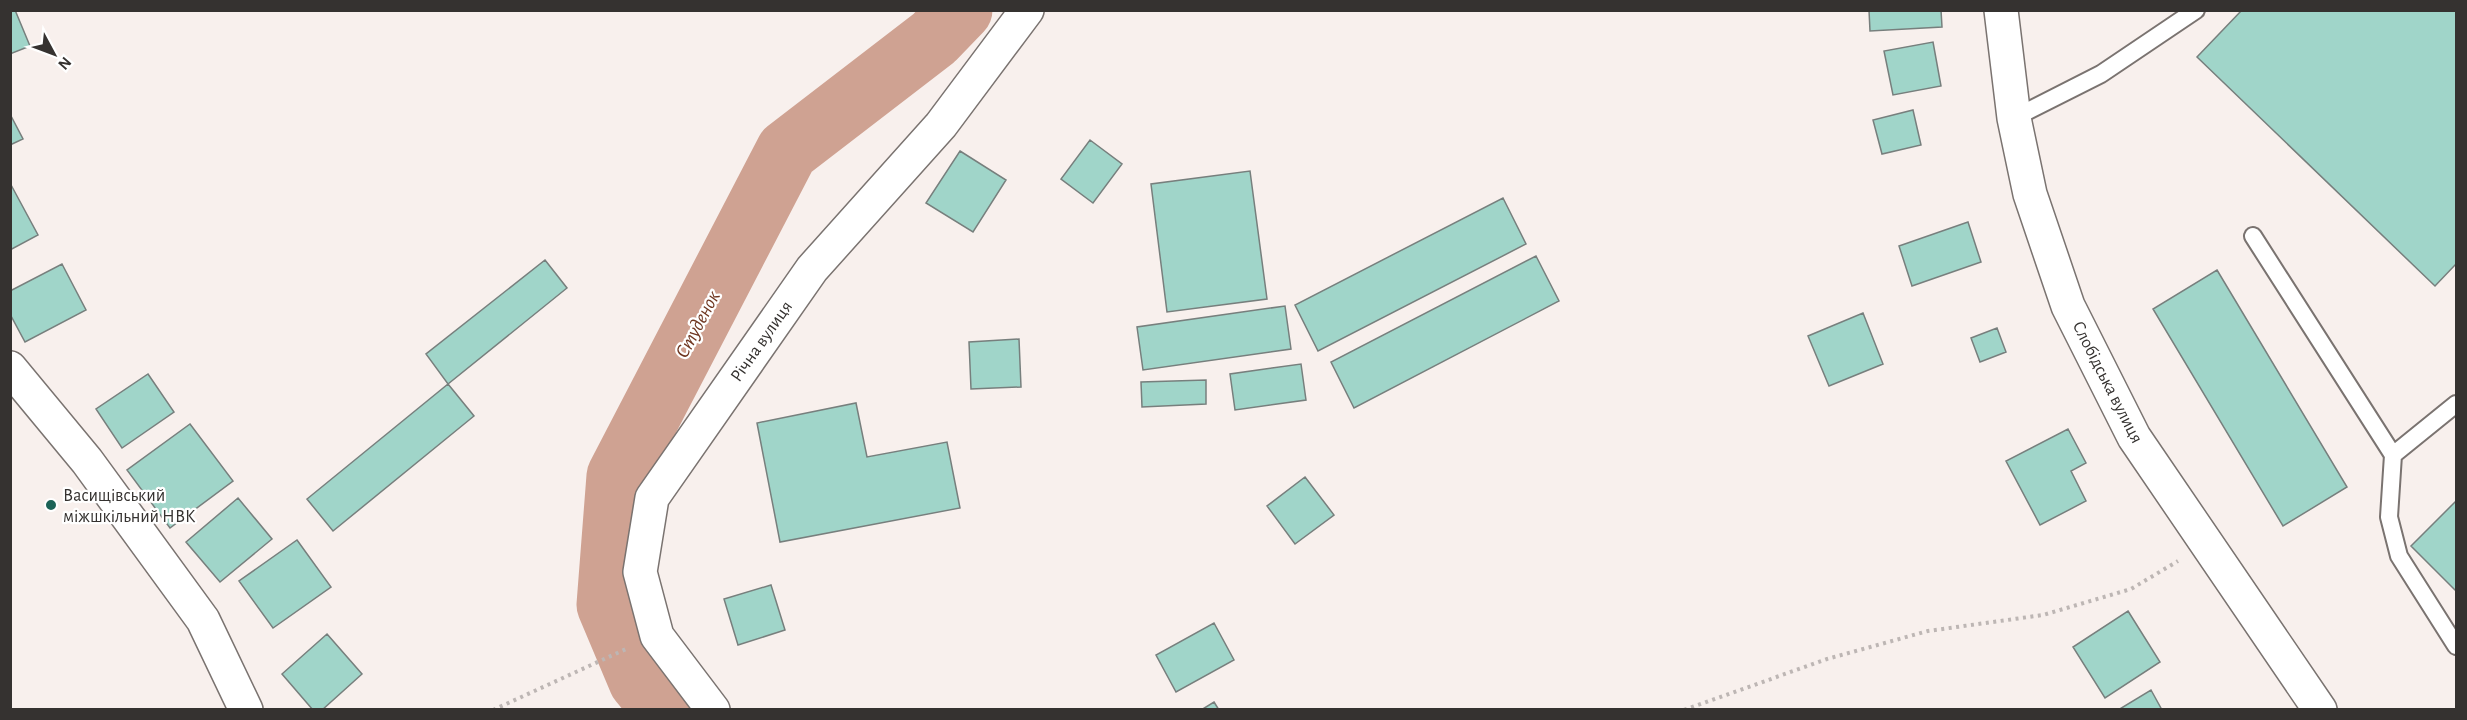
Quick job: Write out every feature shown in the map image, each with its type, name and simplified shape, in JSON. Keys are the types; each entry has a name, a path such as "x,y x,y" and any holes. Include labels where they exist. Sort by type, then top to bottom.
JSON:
{"street":[{"name":"Річна вулиця","path":"713,710 657,636 640,572 652,498 812,269 941,125 1027,10"},
{"name":"Слобідська вулиця","path":"2001,10 2014,118 2030,194 2068,306 2134,437 2320,710"},
{"path":"10,368 87,461 203,620 246,710"}],"lane":[{"path":"2014,118 2101,74 2196,10"},
{"path":"2253,236 2393,455 2389,517 2399,556 2457,646"},
{"path":"2393,455 2457,404"}],"path":[{"path":"1684,710 1827,658 1928,631 2043,615 2131,590 2207,544"},
{"path":"493,710 631,647"}],"building":[{"path":"10,10 15,10 30,46 10,54"},
{"path":"1869,10 1941,10 1942,27 1870,31"},
{"path":"2242,10 2456,10 2456,264 2435,286 2197,57"},
{"path":"1933,42 1941,86 1893,95 1884,51"},
{"path":"1913,110 1921,145 1882,154 1873,120"},
{"path":"10,114 23,139 10,145"},
{"path":"1090,140 1122,164 1093,203 1061,179"},
{"path":"960,151 1006,180 973,232 926,203"},
{"path":"1250,171 1267,299 1167,312 1151,184"},
{"path":"10,183 38,235 10,250"},
{"path":"1503,198 1526,244 1318,351 1295,305"},
{"path":"1968,222 1981,262 1912,286 1899,246"},
{"path":"1536,256 1559,301 1354,408 1331,362"},
{"path":"545,260 567,288 448,384 426,354"},
{"path":"62,264 86,310 25,342 10,314 10,291"},
{"path":"2217,270 2347,487 2283,526 2153,309"},
{"path":"1285,306 1291,349 1143,370 1137,327"},
{"path":"1863,313 1883,364 1829,386 1808,336"},
{"path":"1997,328 2006,352 1980,362 1971,338"},
{"path":"1019,339 1021,387 971,389 969,342"},
{"path":"1301,364 1306,400 1235,410 1230,374"},
{"path":"148,374 174,412 122,448 96,409"},
{"path":"1206,380 1206,404 1142,407 1141,382"},
{"path":"448,384 474,416 333,531 307,499"},
{"path":"856,403 867,457 947,442 960,508 780,542 757,423"},
{"path":"190,424 233,481 170,528 127,470"},
{"path":"2068,429 2086,463 2071,471 2086,501 2040,525 2006,461"},
{"path":"1305,477 1334,515 1295,544 1267,506"},
{"path":"238,498 272,539 220,582 186,542"},
{"path":"2456,501 2456,591 2411,546"},
{"path":"297,540 331,587 273,628 239,581"},
{"path":"771,585 785,630 738,645 724,599"},
{"path":"2128,611 2160,662 2105,698 2073,647"},
{"path":"1214,623 1234,660 1176,692 1156,655"},
{"path":"327,634 362,674 322,710 313,710 282,674"},
{"path":"2151,690 2162,710 2118,710"},
{"path":"1214,702 1219,710 1201,710"}],"waterway":[{"name":"Студенок","path":"664,710 640,681 608,605 618,476 787,151 934,38 961,10"}],"place":[{"name":"Васищівський міжшкільний НВК","path":"51,505"}]}
